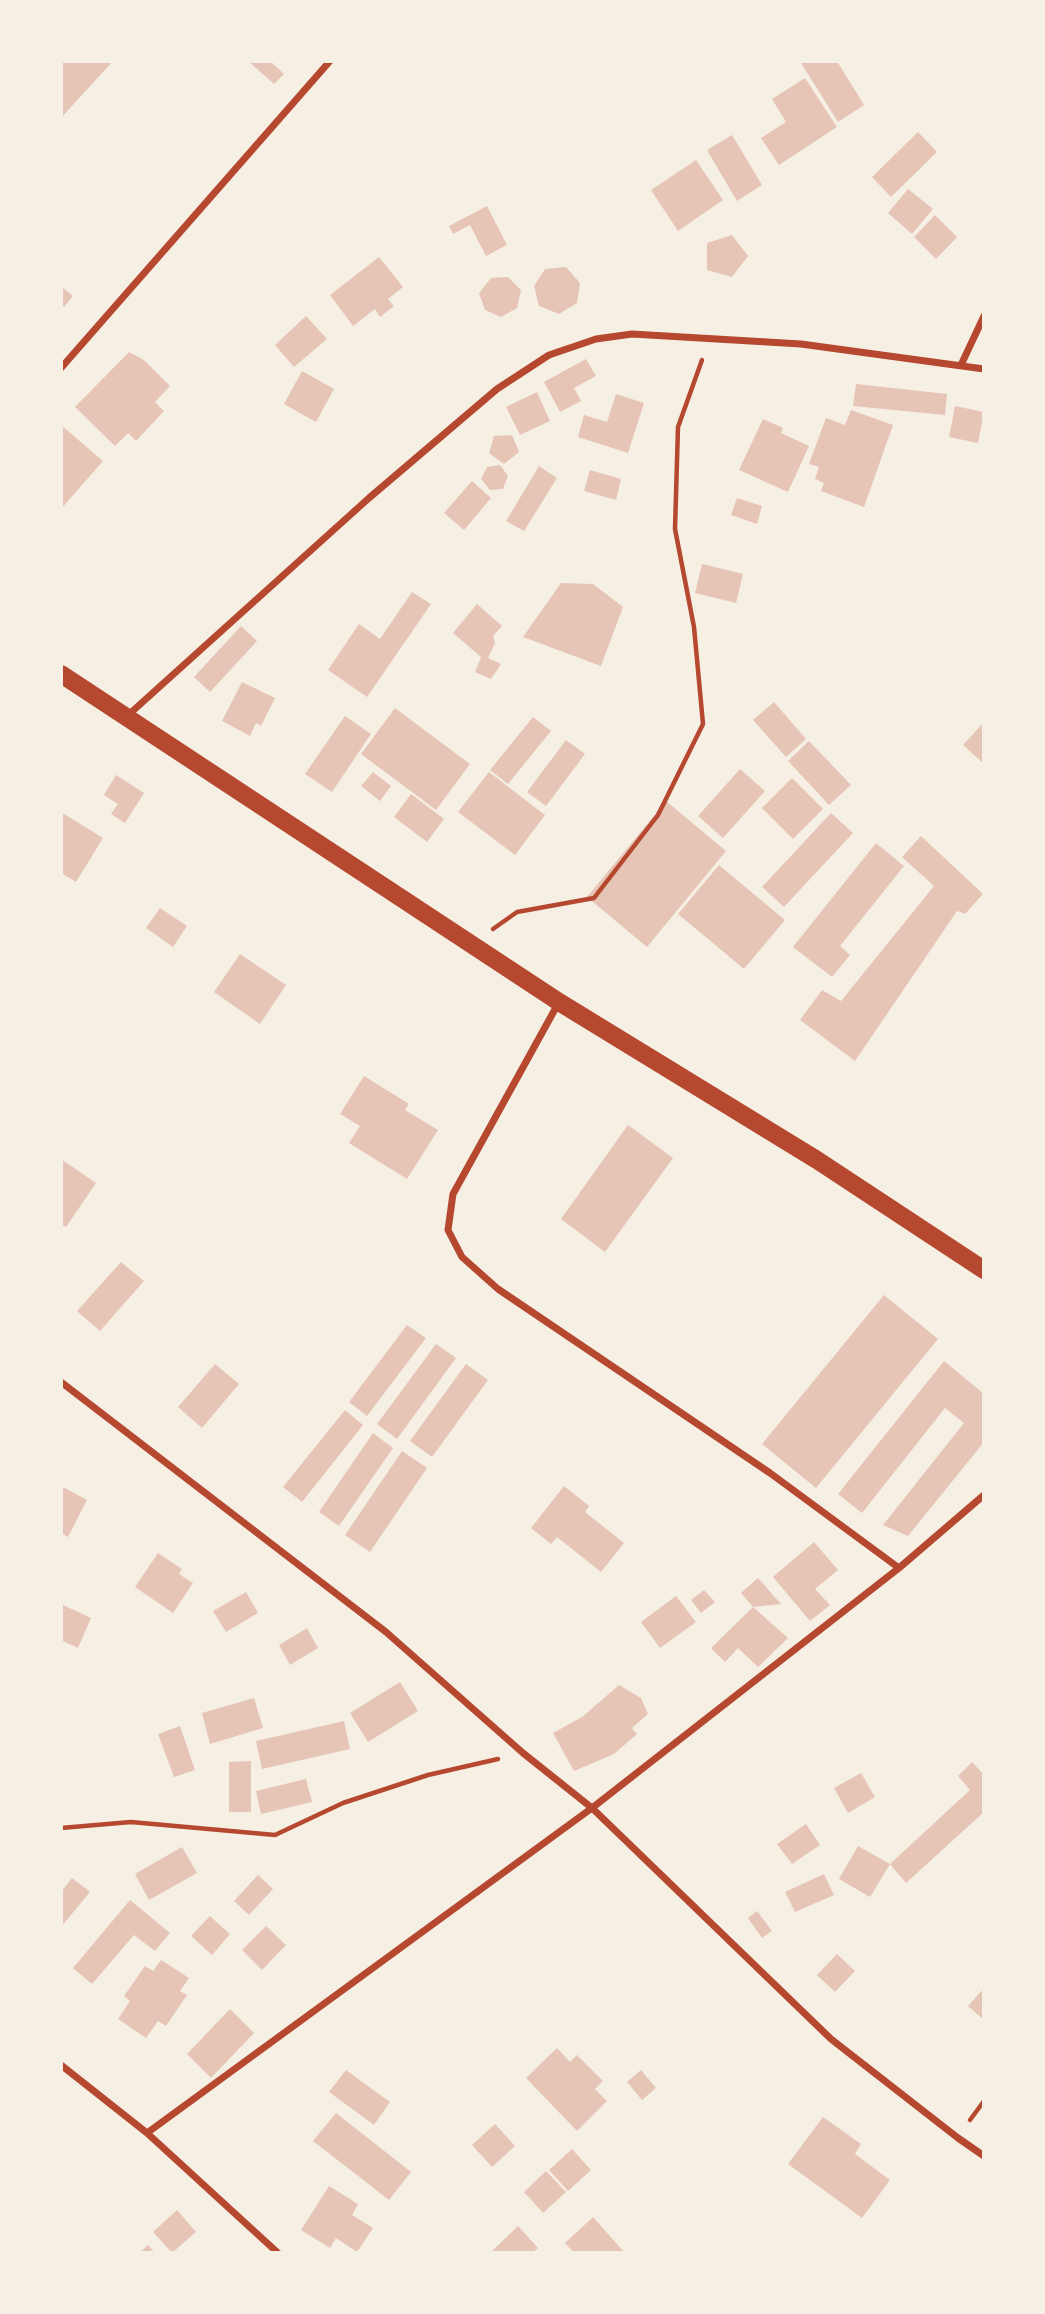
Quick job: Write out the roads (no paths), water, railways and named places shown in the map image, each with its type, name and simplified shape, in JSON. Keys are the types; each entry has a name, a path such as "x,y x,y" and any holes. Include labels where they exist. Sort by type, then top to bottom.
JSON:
{"main road":[{"path":"61,674 559,1002 817,1160 984,1270"}],"street":[{"path":"61,368 330,61"},
{"path":"961,365 984,316"},
{"path":"125,717 369,498 496,389 549,355 596,340 632,334 801,344 984,369"},
{"path":"559,1002 453,1194 447,1230 462,1257 498,1289 770,1473 899,1568"},
{"path":"61,1381 386,1632 523,1753 593,1808 831,2039 984,2156"},
{"path":"147,2133 593,1808 899,1568 984,1495"},
{"path":"61,2066 147,2133 278,2253"}]}
